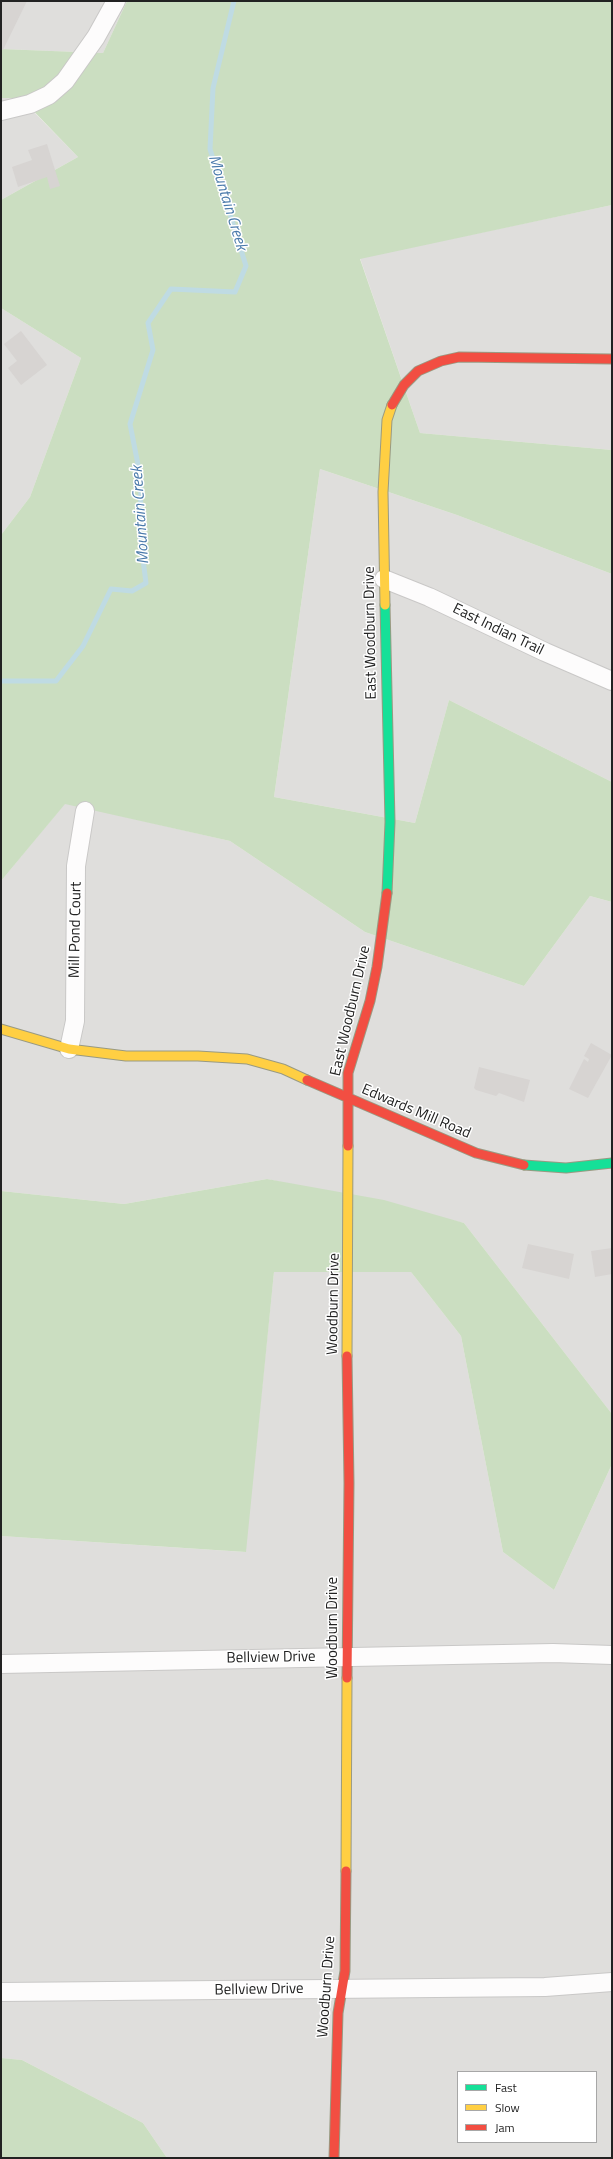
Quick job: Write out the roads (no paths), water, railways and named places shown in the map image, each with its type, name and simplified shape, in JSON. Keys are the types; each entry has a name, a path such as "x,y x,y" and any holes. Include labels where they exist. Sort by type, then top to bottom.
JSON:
{"street":[{"path":"1,111 30,104 49,95 65,81 96,37 116,1"},
{"name":"East Woodburn Drive","path":"347,1097 348,1072 370,1001 377,967 389,881 390,822 383,492 387,420 393,402 404,385 418,371 441,361 459,357 612,359"},
{"name":"East Indian Trail","path":"384,579 429,597 545,652 612,681"},
{"name":"Mill Pond Court","path":"69,1049 74,1021 76,866 85,811"},
{"name":"Edwards Mill Road","path":"1,1029 69,1049 126,1056 198,1056 247,1059 283,1069 448,1142 508,1162 532,1166 566,1168 612,1162"},
{"name":"Woodburn Drive","path":"334,2158 338,2013 340,1988 344,1971 345,1949 349,1483 347,1349 349,1203 347,1097"},
{"name":"Bellview Drive","path":"1,1664 553,1653 612,1655"},
{"name":"Bellview Drive","path":"1,1992 545,1987 612,1982"}],"waterway":[{"name":"Mountain Creek","path":"1,681 56,681 83,646 111,589 132,591 146,583 140,536 141,480 130,424 153,350 148,323 171,289 235,292 246,266 210,149 213,88 234,1"}]}
